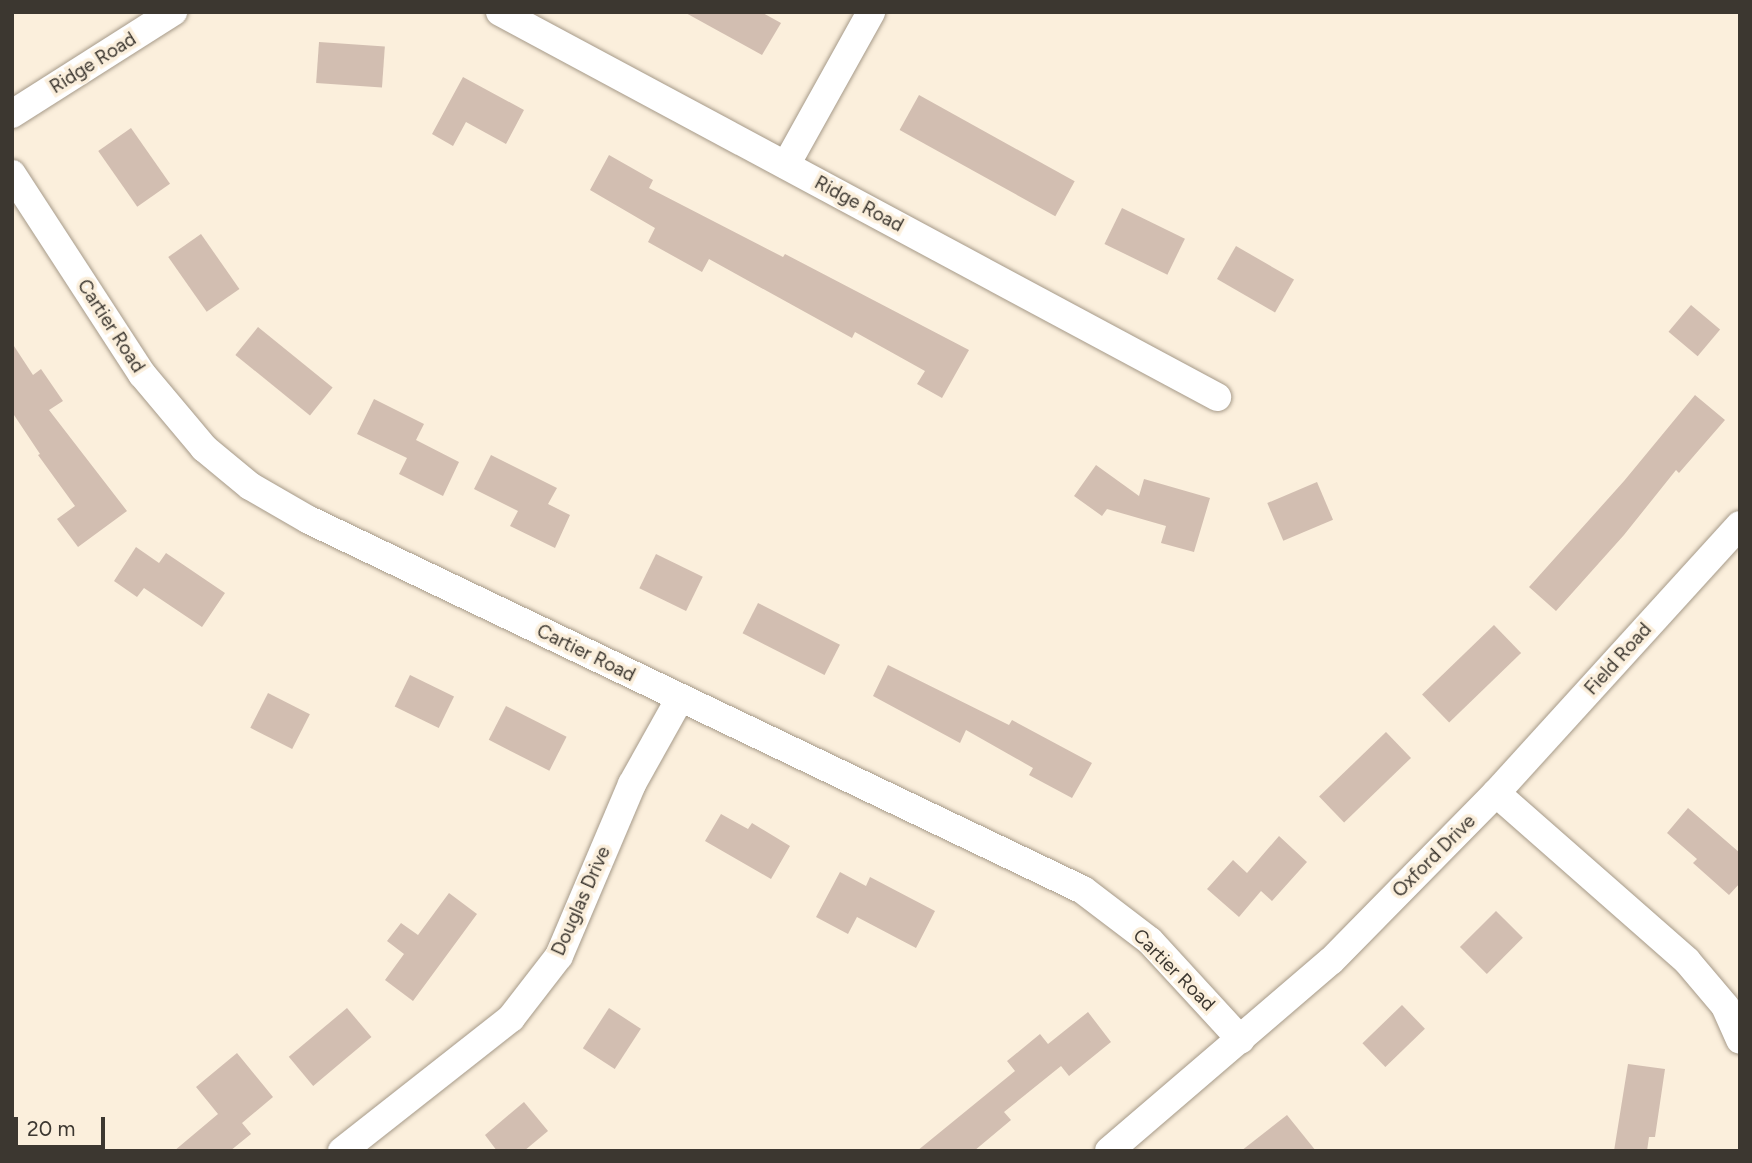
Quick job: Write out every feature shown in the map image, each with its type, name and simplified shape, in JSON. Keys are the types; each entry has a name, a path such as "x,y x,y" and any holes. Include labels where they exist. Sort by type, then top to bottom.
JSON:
{"street":[{"name":"Ridge Road","path":"12,114 173,12"},
{"name":"Ridge Road","path":"500,12 1217,397"},
{"path":"786,165 871,12"},
{"name":"Cartier Road","path":"12,174 142,374 204,448 250,486 309,520 1083,890 1150,941 1241,1040"},
{"name":"Field Road","path":"1496,793 1740,525"},
{"name":"Douglas Drive","path":"342,1151 511,1018 559,956 632,784 680,698"},
{"path":"1496,793 1687,961 1725,1006 1740,1040"},
{"name":"Oxford Drive","path":"1109,1151 1331,961 1496,793"}],"building":[{"path":"684,12 761,12 781,23 762,55"},
{"path":"319,42 385,47 382,88 316,83"},
{"path":"463,77 524,110 506,144 466,122 453,146 432,134"},
{"path":"919,95 1075,181 1055,216 900,130"},
{"path":"131,128 170,184 137,207 98,151"},
{"path":"609,155 653,180 649,188 783,257 785,254 969,350 942,398 917,384 925,371 855,332 852,338 709,259 702,272 648,242 655,228 590,190"},
{"path":"1122,208 1185,239 1167,275 1104,244"},
{"path":"201,234 239,289 207,312 168,257"},
{"path":"1236,246 1294,280 1275,312 1217,279"},
{"path":"1691,305 1720,329 1698,356 1669,332"},
{"path":"258,327 333,387 310,415 235,355"},
{"path":"12,343 33,375 41,369 63,401 49,410 127,511 78,547 57,519 75,506 38,455 40,454 12,412"},
{"path":"1695,395 1725,420 1679,473 1676,470 1624,535 1556,611 1529,587 1624,481"},
{"path":"374,399 424,424 416,440 459,462 443,496 399,474 407,458 357,434"},
{"path":"491,455 557,488 548,504 570,515 555,548 510,526 518,511 474,489"},
{"path":"1096,465 1139,496 1144,479 1210,498 1194,552 1161,543 1166,526 1107,509 1102,516 1074,496"},
{"path":"1317,482 1333,520 1283,541 1267,503"},
{"path":"136,547 159,563 166,553 225,593 202,627 144,588 137,597 114,581"},
{"path":"656,554 703,577 686,611 639,588"},
{"path":"758,603 840,645 825,675 743,633"},
{"path":"1494,625 1521,653 1449,723 1422,694"},
{"path":"888,665 1009,725 1012,720 1092,763 1072,798 1029,775 1033,768 966,730 960,743 873,696"},
{"path":"410,675 454,696 439,728 395,706"},
{"path":"268,693 310,714 292,749 250,728"},
{"path":"506,706 567,737 549,771 489,740"},
{"path":"1386,732 1411,758 1344,822 1319,797"},
{"path":"1688,808 1740,853 1740,883 1729,895 1693,863 1697,859 1667,833"},
{"path":"721,814 748,829 752,823 790,846 771,879 705,841"},
{"path":"1279,836 1307,862 1272,901 1261,891 1239,917 1207,889 1233,860 1247,873"},
{"path":"840,872 866,886 870,877 935,911 916,948 857,917 848,934 816,917"},
{"path":"449,893 477,914 413,1001 385,980 404,954 387,941 401,923 418,935"},
{"path":"1496,911 1523,938 1487,974 1460,947"},
{"path":"1402,1005 1425,1029 1385,1067 1362,1043"},
{"path":"347,1008 371,1037 313,1086 289,1057"},
{"path":"609,1008 641,1029 615,1069 583,1048"},
{"path":"1088,1012 1111,1042 1069,1076 1061,1066 1004,1112 1011,1120 974,1151 917,1151 1015,1071 1007,1061 1040,1034 1048,1044"},
{"path":"237,1053 273,1097 242,1123 251,1134 230,1151 174,1151 218,1114 196,1087"},
{"path":"1628,1064 1665,1069 1655,1137 1649,1137 1647,1151 1614,1151"},
{"path":"524,1102 548,1131 524,1151 497,1151 485,1135"},
{"path":"1287,1115 1316,1151 1241,1151"}]}
